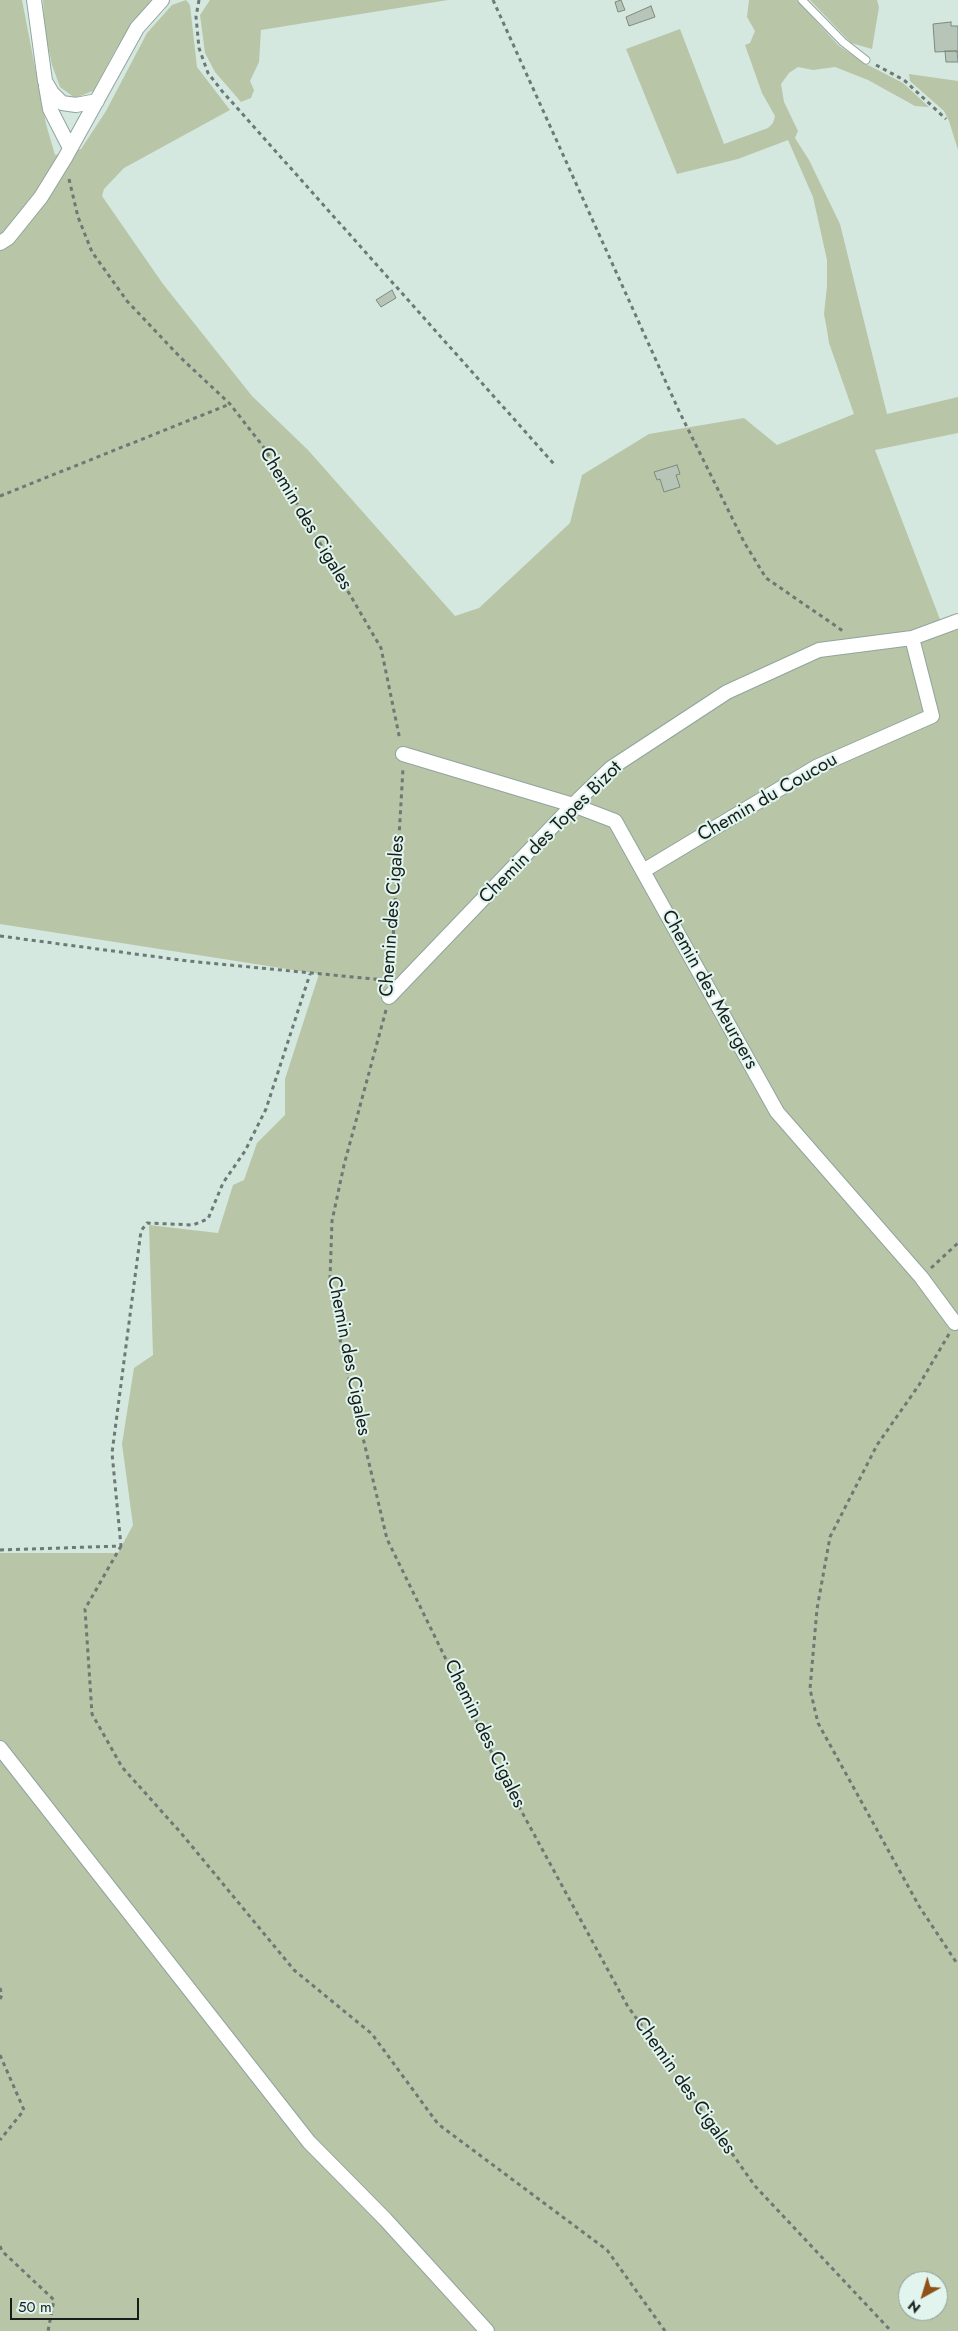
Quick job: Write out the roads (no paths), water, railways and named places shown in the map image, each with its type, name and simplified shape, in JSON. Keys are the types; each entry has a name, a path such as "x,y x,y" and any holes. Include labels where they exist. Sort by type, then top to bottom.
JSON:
{"street":[{"path":"34,0 50,108 68,153"},
{"path":"0,243 8,238 41,197 68,153 136,28 162,0"},
{"path":"45,81 52,93 62,103 76,105 97,101"},
{"name":"Chemin des Topes Bizot","path":"389,997 573,805 611,768 727,692 819,650 912,638 958,622"},
{"name":"Chemin du Coucou","path":"643,871 816,767 932,716 912,638"},
{"name":"Chemin des Meurgers","path":"403,754 573,805 615,821 777,1112 921,1277 955,1323"},
{"path":"0,1748 309,2142 385,2219 487,2331"}],"lane":[{"path":"802,0 843,42 866,60"}]}
